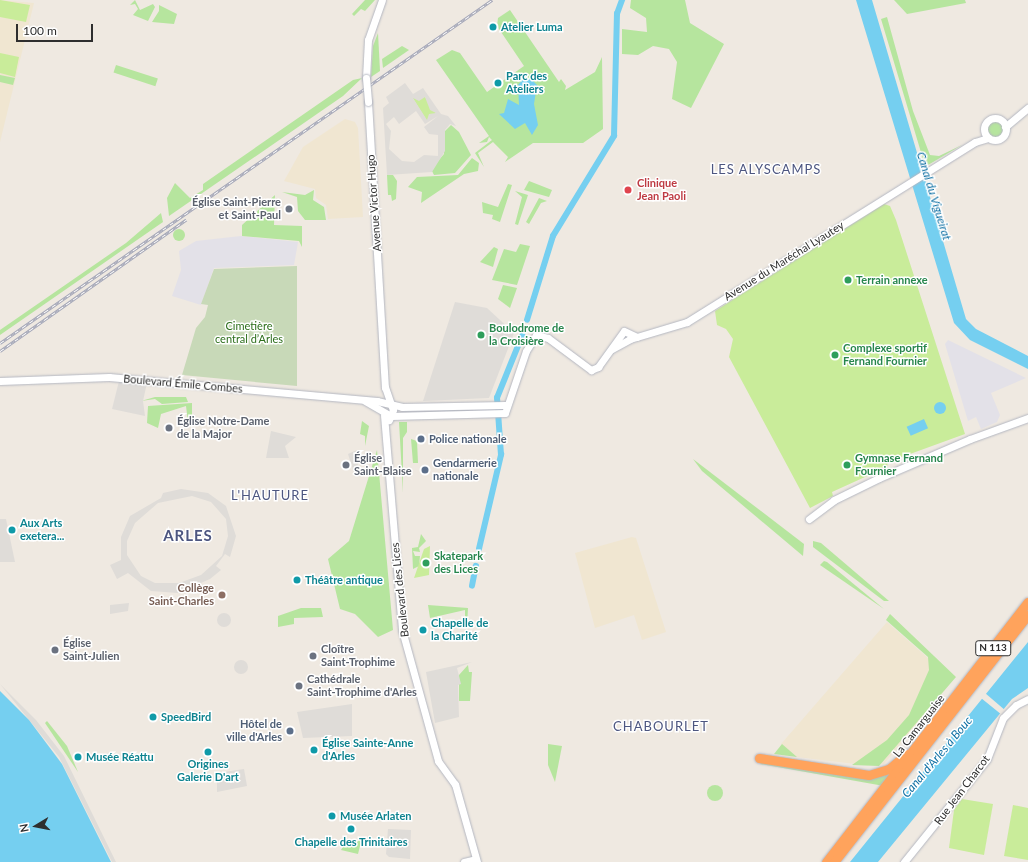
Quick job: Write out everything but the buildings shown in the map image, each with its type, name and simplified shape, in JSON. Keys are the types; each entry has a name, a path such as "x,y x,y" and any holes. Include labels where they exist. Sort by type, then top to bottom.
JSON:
{"highway":[{"name":"La Camarguaise","path":"826,862 958,695 1028,602"},
{"name":"La Camarguaise","path":"834,862 1028,614"},
{"path":"759,758 788,760 863,774 880,774 900,760 958,695"},
{"path":"767,749 772,755 788,760"}],"main road":[{"name":"Avenue Victor Hugo","path":"382,0 372,20 366,78 386,387 391,404 387,415"},
{"path":"974,142 988,138 1001,138 1005,127 1012,119 1028,108"},
{"path":"974,142 984,131 989,120 1012,119"},
{"path":"1000,120 1005,127"},
{"path":"984,131 988,138"},
{"name":"Avenue du Maréchal Lyautey","path":"612,349 637,337 687,322 974,142"},
{"path":"386,387 376,405 387,415 499,413 499,405 528,347 538,334 588,370 595,369 612,349 624,330 637,337"},
{"name":"Boulevard Émile Combes","path":"0,381 109,377 365,401 376,405 391,404 420,408 499,405"},
{"name":"Boulevard des Lices","path":"387,415 402,630 438,761 455,784 476,861"},
{"path":"810,519 834,500 879,478 970,439 1028,418"},
{"name":"Rue Jean Charcot","path":"904,862 987,759 1003,718 1016,704 1028,699"},
{"path":"464,862 476,861"}],"shaded area":[{"path":"0,0 34,3 0,142"},
{"path":"405,83 413,94 423,88 441,114 448,116 456,126 450,124 445,130 445,151 432,172 387,175 383,108 389,103 386,97","holes":["425,97 430,110 436,113 429,114 427,120 413,98 419,101","416,111 425,124 438,116 424,127 429,134 438,135 438,156 424,155 414,162 402,161 389,149 391,131 386,124 394,117 399,124"]},
{"path":"345,119 355,122 358,128 363,217 328,219 326,205 316,198 315,189 284,181 303,147"},
{"path":"241,236 298,242 294,265 214,268 201,305 172,296 181,270 179,251 196,241"},
{"path":"455,302 487,308 514,333 489,398 423,401"},
{"path":"948,340 1026,378 991,393 1000,415 997,422 981,429 976,417 968,421 945,344"},
{"path":"119,381 147,383 143,401 145,416 112,409"},
{"path":"271,431 296,437 285,446 289,458 266,458"},
{"path":"357,450 358,464 355,476 348,454"},
{"path":"181,489 208,493 226,506 236,536 230,557 225,554 216,566 221,570 210,579 178,593 151,591 128,573 117,579 110,565 121,560 121,537 130,516 161,498 163,493","holes":["192,496 211,502 226,519 228,536 222,556 201,575 179,583 155,583 141,576 127,555 127,541 135,523 158,503"]},
{"path":"0,519 6,519 15,562 0,562"},
{"path":"632,537 636,538 666,632 642,640 634,615 595,628 575,553"},
{"path":"129,603 128,611 110,614 110,605"},
{"path":"224,613 229,615 231,620 229,625 224,627 219,625 217,620 219,615"},
{"path":"887,622 953,680 884,764 864,765 797,757 781,744"},
{"path":"241,660 246,662 248,667 246,672 241,674 236,672 234,667 236,662"},
{"path":"472,662 457,668 461,684 458,685 459,717 435,723 426,672"},
{"path":"0,684 36,720 64,756 116,862 112,862 59,757"},
{"path":"352,704 352,736 303,738 297,712"},
{"path":"244,769 247,786 217,792 217,773"},
{"path":"388,829 411,830 410,859 389,857 386,854"}],"green space":[{"path":"0,0 30,5 26,22 0,17"},
{"path":"135,0 140,10 153,4 155,7 148,21 133,15 138,9 135,4 130,5"},
{"path":"365,0 375,0 365,11 361,9 354,16 352,14"},
{"path":"631,0 685,0 690,23 724,44 691,108 672,99 677,62 669,49 653,46 638,55 622,54 622,29 647,32 646,18 630,8"},
{"path":"894,0 965,0 966,3 907,14"},
{"path":"159,5 177,14 174,24 152,22 159,11"},
{"path":"510,10 559,82 561,79 566,86 565,90 595,72 602,57 603,129 583,143 533,143 505,162 508,157 493,142 478,153 484,167 475,153 492,140 489,137 487,142 479,143 489,136 436,60 452,50 460,53 487,92 524,66 497,26 498,18"},
{"path":"887,17 913,111 930,155 939,156 962,145 928,165 923,159 881,19"},
{"path":"378,33 380,71 371,77 373,46"},
{"path":"402,46 409,50 383,68 382,59"},
{"path":"0,53 19,57 15,77 0,73"},
{"path":"116,65 158,79 155,86 114,73"},
{"path":"0,75 15,78 13,85 0,82"},
{"path":"362,78 343,96 169,216 167,198 175,183 190,198 203,190 203,184 353,80"},
{"path":"412,97 425,97 436,113 427,121"},
{"path":"995,121 1002,126 1003,129 998,136 995,137 988,132 987,129 992,122"},
{"path":"451,125 459,132 471,155 455,173 434,175 431,169 444,154 444,132"},
{"path":"472,158 479,163 478,171 464,174 421,203 422,192 408,187 417,177 458,175"},
{"path":"387,175 393,175 397,181 396,199 392,201 391,195 388,195"},
{"path":"529,181 552,190 549,197 524,190"},
{"path":"508,184 512,185 500,222 492,219 493,215 483,213 482,202 498,207"},
{"path":"314,190 313,200 324,207 326,220 305,220 298,211 297,197 282,192 305,195"},
{"path":"515,191 528,195 518,225 515,224 522,197"},
{"path":"275,195 274,225 302,226 302,247 299,241 242,236 242,225"},
{"path":"539,198 547,201 541,203 529,224 526,222"},
{"name":"Complexe sportif Fernand Fournier","path":"884,204 890,206 896,220 965,434 888,462 887,467 832,492 833,496 810,508 729,357 733,339 726,329 717,325 715,311"},
{"path":"161,213 163,222 0,335 0,330 126,243"},
{"path":"179,229 183,231 185,235 183,239 179,241 175,239 173,235 175,231"},
{"path":"520,244 530,246 517,285 492,280 504,249 516,252"},
{"path":"494,247 498,249 493,267 480,262"},
{"name":"Cimetière central d’Arles","path":"297,266 297,386 182,375 196,328 205,317 208,305 201,304 214,269"},
{"path":"503,285 517,288 510,308 498,299"},
{"path":"155,397 186,397 188,402 162,404 155,399 141,401"},
{"path":"192,403 192,426 188,422 186,406 161,414 158,428 147,423 148,406"},
{"path":"362,421 369,426 365,446 365,436 360,434"},
{"path":"399,422 407,422 407,432 403,438 403,493"},
{"path":"411,439 417,441 418,463 413,463"},
{"path":"377,450 393,630 378,637 355,614 340,609 328,559 349,541"},
{"path":"693,459 804,544 803,556 702,471"},
{"path":"421,534 426,541 419,548 420,552 413,551 415,556 420,556 419,566 413,569 412,548 418,547"},
{"path":"813,541 821,543 889,601 884,601 813,547"},
{"name":"Skatepark des Lices","path":"430,546 429,575 414,578 424,549"},
{"path":"824,561 827,562 884,609 820,565"},
{"path":"428,605 468,608 467,626 462,627 461,623 465,622 465,610 430,618"},
{"path":"301,608 321,608 323,617 294,618 294,624 278,627 278,616"},
{"path":"890,614 956,677 879,766 852,765 887,740 909,715 929,670 928,657 886,620"},
{"path":"468,665 469,672 472,672 470,701 459,701 459,675"},
{"path":"47,721 67,746 78,772 45,723"},
{"path":"548,744 562,746 555,782 548,765"},
{"path":"782,744 797,757 774,754"},
{"path":"763,761 851,775 897,767 884,786 760,764"},
{"path":"715,785 722,790 723,793 718,800 715,801 708,796 707,793 712,786"},
{"path":"962,799 993,804 984,855 949,848 954,810"},
{"path":"1013,805 1028,808 1028,860 1004,856"},
{"path":"359,837 362,838 358,854 341,850 347,840 357,842"}],"water":[{"path":"856,0 872,0 966,319 976,329 1028,356 1028,369 970,340 954,323"},
{"path":"523,79 531,79 537,85 534,104 538,125 532,135 525,123 515,129 499,114 504,113 508,99 519,105 518,85"},
{"path":"942,402 945,403 945,413 938,414 935,413 934,406 935,403"},
{"path":"924,419 928,428 911,436 907,427"},
{"name":"Canal d'Arles à Bouc","path":"1028,642 1028,688 1012,699 878,862 850,862"},
{"path":"0,691 29,720 62,764 111,862 0,862"}],"pier":[{"path":"985,693 1006,711 1002,715 981,698"}],"waterway":[{"path":"527,320 553,236 614,136 617,14 622,0"},
{"path":"479,549 501,455 497,398 522,336"},
{"path":"472,586 476,566"}],"railway":[{"path":"0,343 492,0"},
{"path":"0,351 186,220"}],"place":[{"name":"Atelier Luma","path":"493,27"},
{"name":"Parc des Ateliers","path":"498,83"},
{"name":"Clinique Jean Paoli","path":"628,190"},
{"name":"Église Saint-Pierre et Saint-Paul","path":"289,209"},
{"name":"Terrain annexe","path":"848,280"},
{"name":"Boulodrome de la Croisière","path":"481,335"},
{"name":"Complexe sportif Fernand Fournier","path":"835,355"},
{"name":"Église Notre-Dame de la Major","path":"169,428"},
{"name":"Police nationale","path":"421,439"},
{"name":"Église Saint-Blaise","path":"346,465"},
{"name":"Gymnase Fernand Fournier","path":"847,465"},
{"name":"Gendarmerie nationale","path":"425,470"},
{"name":"Aux Arts exetera...","path":"12,530"},
{"name":"Skatepark des Lices","path":"426,563"},
{"name":"Théâtre antique","path":"297,580"},
{"name":"Collège Saint-Charles","path":"222,595"},
{"name":"Chapelle de la Charité","path":"423,630"},
{"name":"Église Saint-Julien","path":"55,650"},
{"name":"Cloître Saint-Trophime","path":"313,656"},
{"name":"Cathédrale Saint-Trophime d'Arles","path":"299,686"},
{"name":"SpeedBird","path":"153,717"},
{"name":"Hôtel de ville d'Arles","path":"290,731"},
{"name":"Église Sainte-Anne d'Arles","path":"314,750"},
{"name":"Origines Galerie D'art","path":"208,752"},
{"name":"Musée Réattu","path":"78,757"},
{"name":"Musée Arlaten","path":"332,816"},
{"name":"Chapelle des Trinitaires","path":"351,829"}],"district":[{"name":"LES ALYSCAMPS","path":"766,169"},
{"name":"L'HAUTURE","path":"270,495"},
{"name":"ARLES","path":"188,536"},
{"name":"CHABOURLET","path":"661,726"}],"water label":[{"name":"Canal du Vigueirat","path":"934,196"}]}
